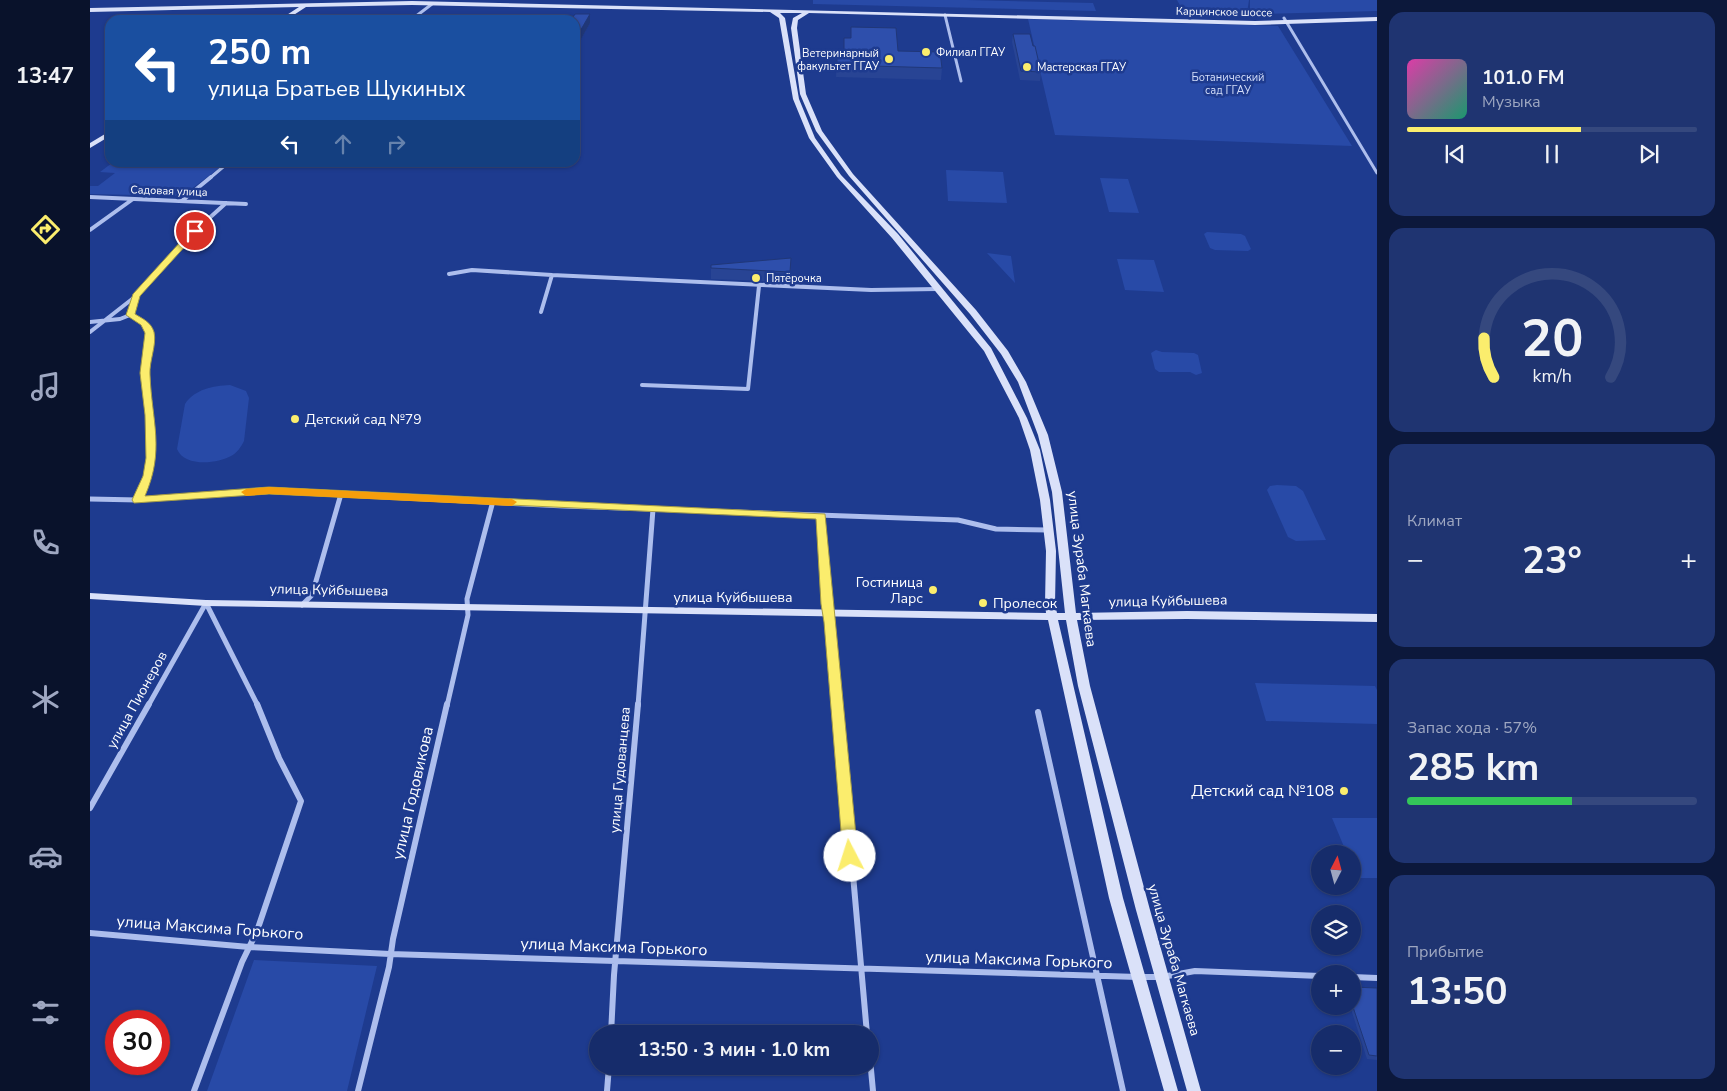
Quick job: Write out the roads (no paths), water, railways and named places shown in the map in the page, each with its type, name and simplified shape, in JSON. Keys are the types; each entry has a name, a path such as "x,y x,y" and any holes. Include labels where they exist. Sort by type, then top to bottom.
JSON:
{"main road":[{"name":"Карцинское шоссе","path":"90,10 550,1 783,7 945,14 1286,21 1377,19"},
{"name":"Карцинское шоссе","path":"435,2 768,10 794,13"},
{"path":"289,15 304,5"},
{"path":"783,7 794,13"},
{"name":"Карцинское шоссе","path":"811,9 1286,21 1377,14"},
{"path":"768,10 782,18 811,9"},
{"name":"улица Зураба Магкаева","path":"794,13 800,72 806,102 819,131 850,175 973,312 1005,353 1022,382 1043,435 1057,492 1071,616 1084,686 1143,910 1194,1091"},
{"name":"улица Зураба Магкаева","path":"782,18 796,99 812,138 839,176 895,236 988,350 1024,418 1035,450 1046,500 1051,552 1050,604 1052,616 1116,898 1171,1091"},
{"path":"90,146 105,136"},
{"name":"улица Куйбышева","path":"90,596 206,603 645,611 1052,616 1236,615 1377,618"}],"street":[{"path":"418,15 435,2"},
{"path":"945,14 961,81"},
{"path":"1286,21 1377,173"},
{"path":"183,200 223,167"},
{"path":"839,176 850,175"},
{"name":"Садовая улица","path":"90,198 133,198 246,204"},
{"path":"90,230 133,198"},
{"path":"90,332 100,322 136,296 195,231 226,203"},
{"path":"449,274 472,270 759,286 872,290 939,289"},
{"path":"541,312 552,275"},
{"path":"642,384 748,389 759,286"},
{"path":"90,322 120,320 130,315 136,296"},
{"path":"130,315 145,324 150,333 145,373 150,415 151,458 148,476 138,500"},
{"path":"90,499 138,500 269,491 654,509 958,520 996,529 1048,530"},
{"path":"302,605 312,595 341,494"},
{"name":"улица Годовикова","path":"358,1091 389,967 390,954 469,607 467,599 492,501"},
{"name":"улица Гудованцева","path":"612,1025 654,509"},
{"path":"822,516 866,1025"},
{"path":"194,1091 257,930 301,802 279,758 252,692 206,603"},
{"name":"улица Пионеров","path":"90,808 206,603"},
{"path":"1038,712 1123,1091"},
{"name":"улица Максима Горького","path":"90,933 249,947 390,954 616,960 860,970 1138,977 1162,977 1195,971 1311,976"},
{"path":"1361,977 1377,978"},
{"path":"607,1091 608,1075"},
{"path":"872,1075 874,1091"}],"place":[{"name":"Филиал ГГАУ","path":"926,52"},
{"name":"Ветеринарный факультет ГГАУ","path":"889,59"},
{"name":"Мастерская ГГАУ","path":"1027,67"},
{"name":"Пятёрочка","path":"756,278"},
{"name":"Детский сад №79","path":"295,419"},
{"name":"Гостиница Ларс","path":"933,590"},
{"name":"Пролесок","path":"983,603"},
{"name":"Детский сад №108","path":"1344,791"}],"park label":[{"name":"Ботанический сад ГГАУ","path":"1228,83"}]}
